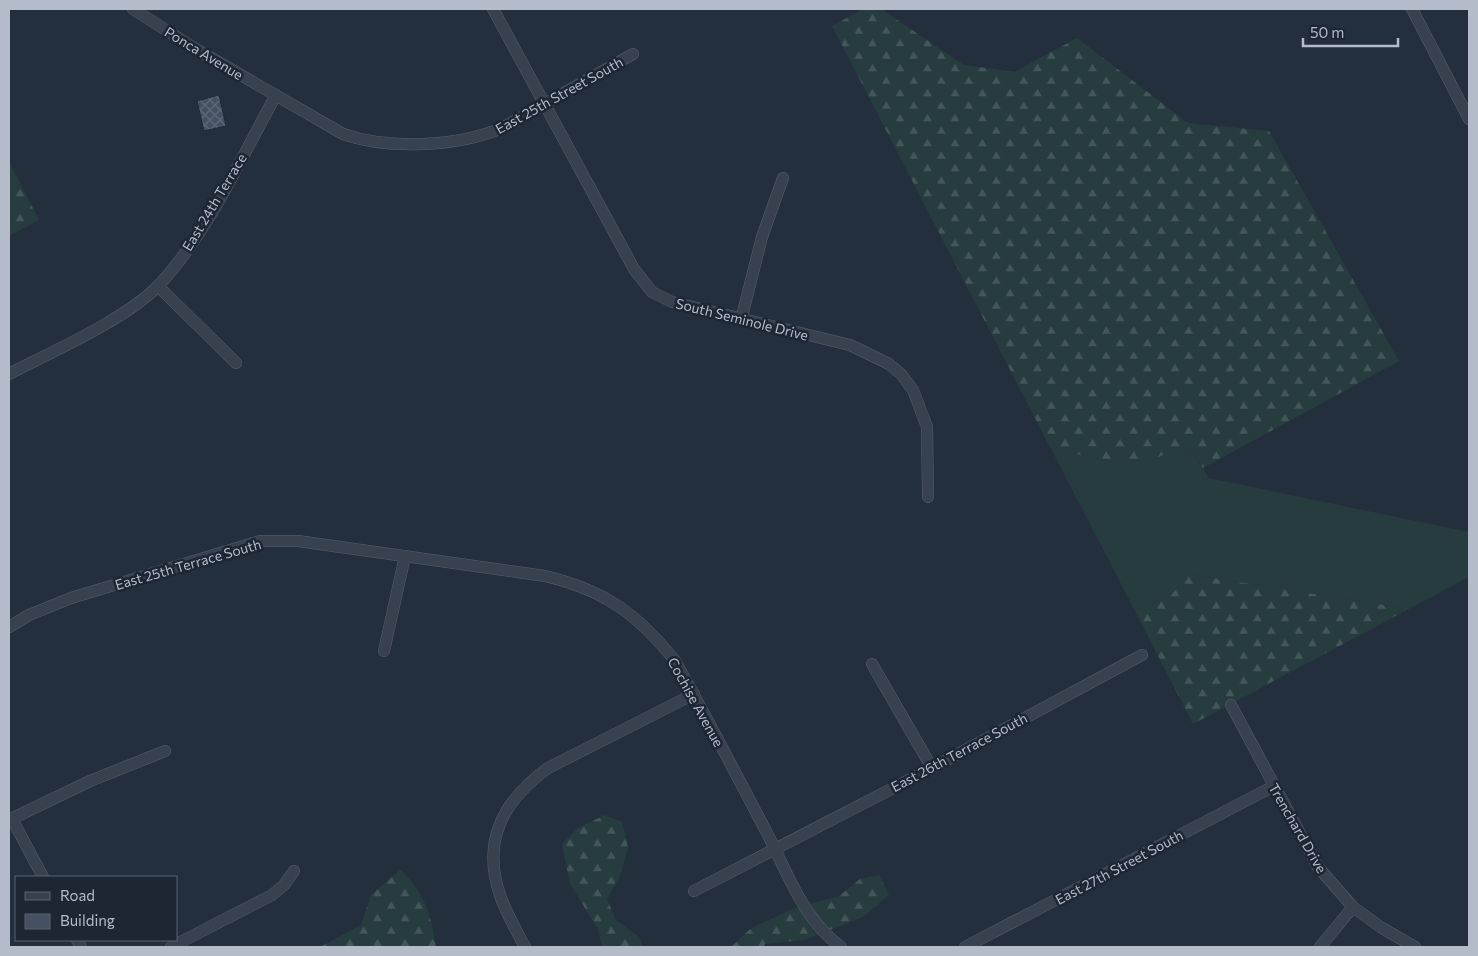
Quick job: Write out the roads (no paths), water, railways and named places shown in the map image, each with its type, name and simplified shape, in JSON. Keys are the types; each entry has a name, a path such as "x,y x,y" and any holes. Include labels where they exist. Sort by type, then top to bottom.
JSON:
{"street":[{"name":"Ponca Avenue","path":"133,9 194,48 343,134 363,141 383,144 430,142 484,136"},
{"name":"South Seminole Drive","path":"493,9 634,269 652,292 672,302 850,345 889,364 901,374 913,390 927,427 928,497"},
{"path":"1412,9 1469,119"},
{"name":"East 25th Street South","path":"484,136 633,54"},
{"name":"East 24th Terrace","path":"9,374 116,317 158,286 190,246 276,94"},
{"path":"741,320 762,237 783,178"},
{"path":"158,286 236,363"},
{"name":"East 25th Terrace South","path":"9,626 29,615 71,598 260,541 298,541 405,556"},
{"path":"384,650 405,556"},
{"name":"Cochise Avenue","path":"405,556 545,576 572,582 598,593 628,611 654,634 675,661 694,694 802,905 830,939 841,947"},
{"name":"East 26th Terrace South","path":"694,890 932,768 1142,655"},
{"path":"872,664 932,768"},
{"path":"524,947 500,895 495,876 493,852 496,835 508,806 527,783 548,768 694,694"},
{"name":"Trenchard Drive","path":"1231,705 1318,867 1353,907 1382,928 1415,947"},
{"path":"42,876 10,819 90,781 165,750"},
{"name":"East 27th Street South","path":"964,947 1274,786"},
{"path":"171,947 272,895 284,885 294,871"},
{"path":"1320,947 1353,907"}]}
